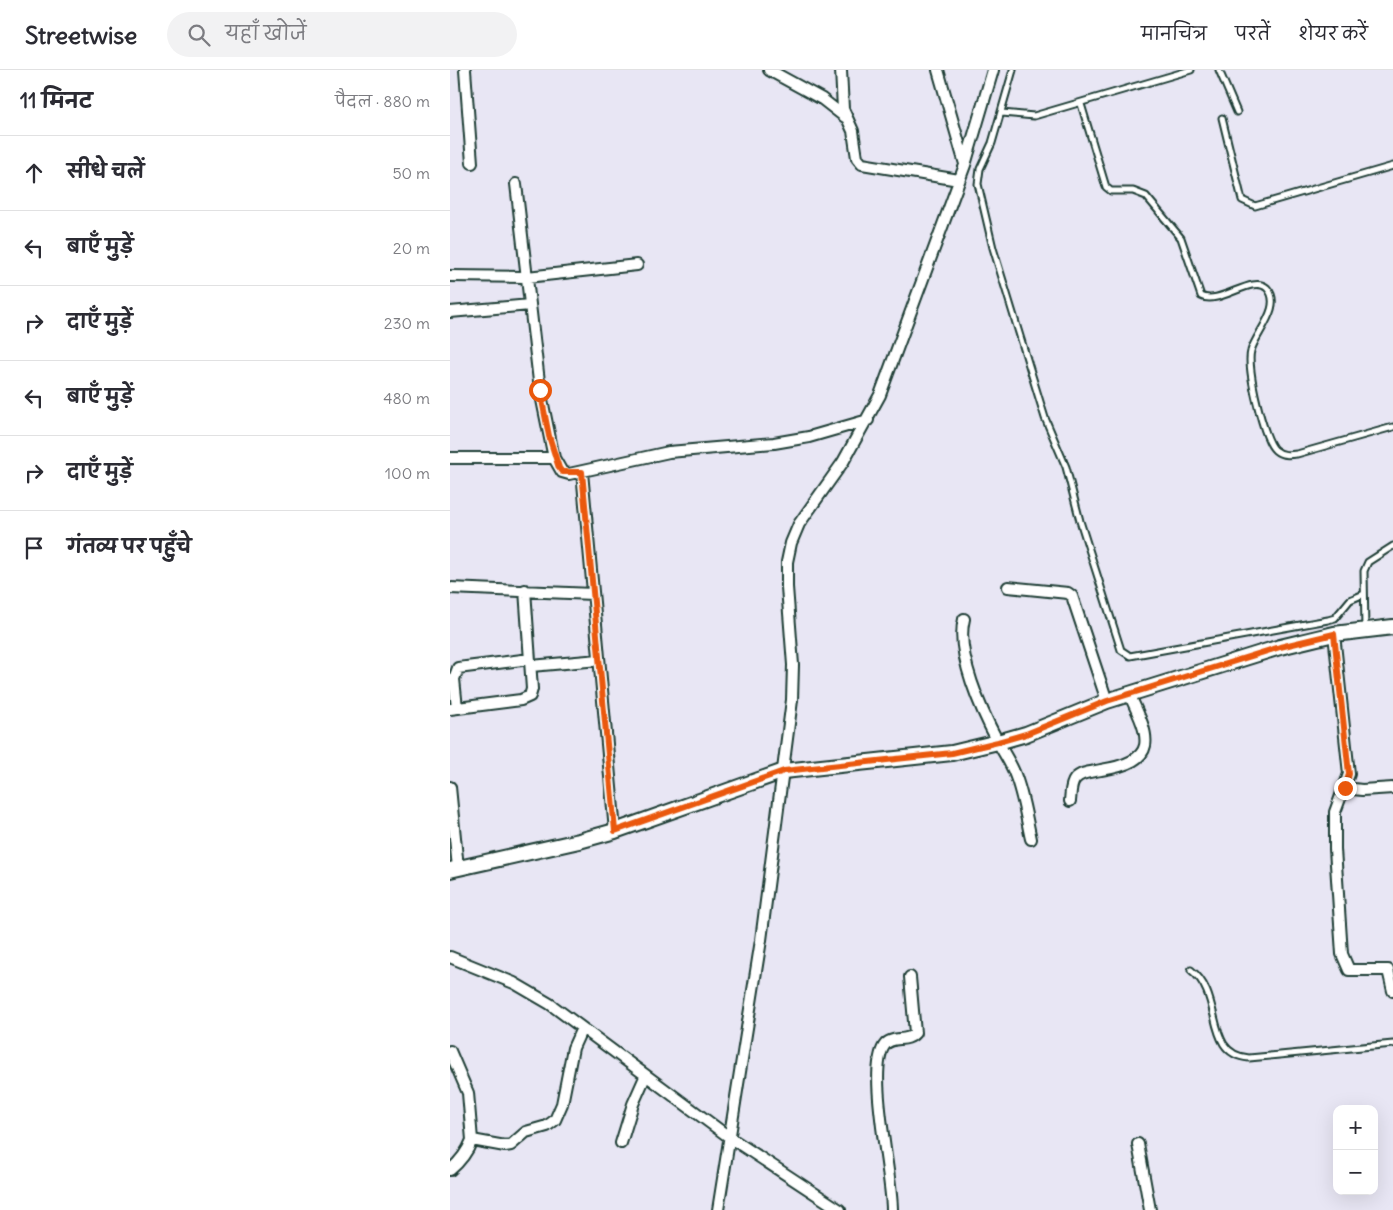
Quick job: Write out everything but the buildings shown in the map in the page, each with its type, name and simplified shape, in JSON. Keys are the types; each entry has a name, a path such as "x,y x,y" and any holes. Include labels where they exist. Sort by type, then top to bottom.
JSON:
{"street":[{"path":"465,70 472,163"},
{"path":"769,70 822,99 846,118"},
{"path":"841,70 846,118 853,131 858,158 862,164 959,180"},
{"path":"938,70 965,165"},
{"path":"718,1210 762,940 792,700 793,665 787,579 787,562 791,543 799,524 843,462 868,420 893,364 965,165 993,70"},
{"path":"516,184 540,390 554,458 562,472 582,472 669,452 774,444 809,437 868,420"},
{"path":"450,276 527,277 637,264"},
{"path":"450,312 530,306"},
{"path":"450,458 554,458"},
{"path":"582,472 615,831"},
{"path":"1008,587 1068,593 1072,596 1107,701"},
{"path":"450,588 593,594"},
{"path":"525,590 530,662 532,689 530,696 521,700 454,708 454,678 458,668 530,662 599,660"},
{"path":"964,619 962,627 964,650 985,715 1017,780 1030,839"},
{"path":"450,787 454,869 615,831 784,771 952,753 998,742 1026,734 1107,701 1280,647 1334,634 1393,627"},
{"path":"1334,634 1349,774 1335,812 1335,849 1344,960 1349,970 1388,970 1393,991"},
{"path":"1070,801 1071,786 1075,779 1083,774 1121,767 1133,762 1142,754 1146,738 1144,726 1129,694"},
{"path":"1345,788 1362,790 1393,788"},
{"path":"450,957 514,983 550,1004 729,1137 840,1210"},
{"path":"892,1210 888,1161 878,1095 878,1062 886,1044 891,1040 909,1038 914,1033 910,977"},
{"path":"472,1140 505,1146 511,1145 526,1132 547,1126 555,1120 562,1104 573,1048 582,1028"},
{"path":"450,1051 468,1093 472,1140 468,1152 460,1163 450,1170"},
{"path":"622,1143 633,1104 646,1077"},
{"path":"1138,1144 1150,1210"}],"lane":[{"path":"1012,70 1002,113 992,143 980,169 978,184 995,256 1045,418 1066,467 1080,521 1121,650 1130,656 1328,620 1335,618 1350,600 1364,594"},
{"path":"1002,113 1034,116 1081,104 1191,70"},
{"path":"1219,70 1237,112"},
{"path":"1081,104 1106,187 1111,191 1133,191 1146,196 1181,238 1201,296 1212,298 1253,285 1260,285 1266,288 1271,295 1270,312 1251,351 1249,364 1251,378 1267,434 1276,451 1284,455 1297,454 1393,427"},
{"path":"1222,118 1242,200 1255,206 1393,166"},
{"path":"1365,631 1364,571 1368,562 1393,546"},
{"path":"1191,970 1205,984 1220,1037 1227,1050 1236,1057 1249,1058 1393,1044"}],"route":[{"path":"540,390 554,458 559,468 562,472 569,474 582,472 615,831 784,771 952,753 998,742 1026,734 1107,701 1280,647 1334,634 1349,774 1345,788"}]}
